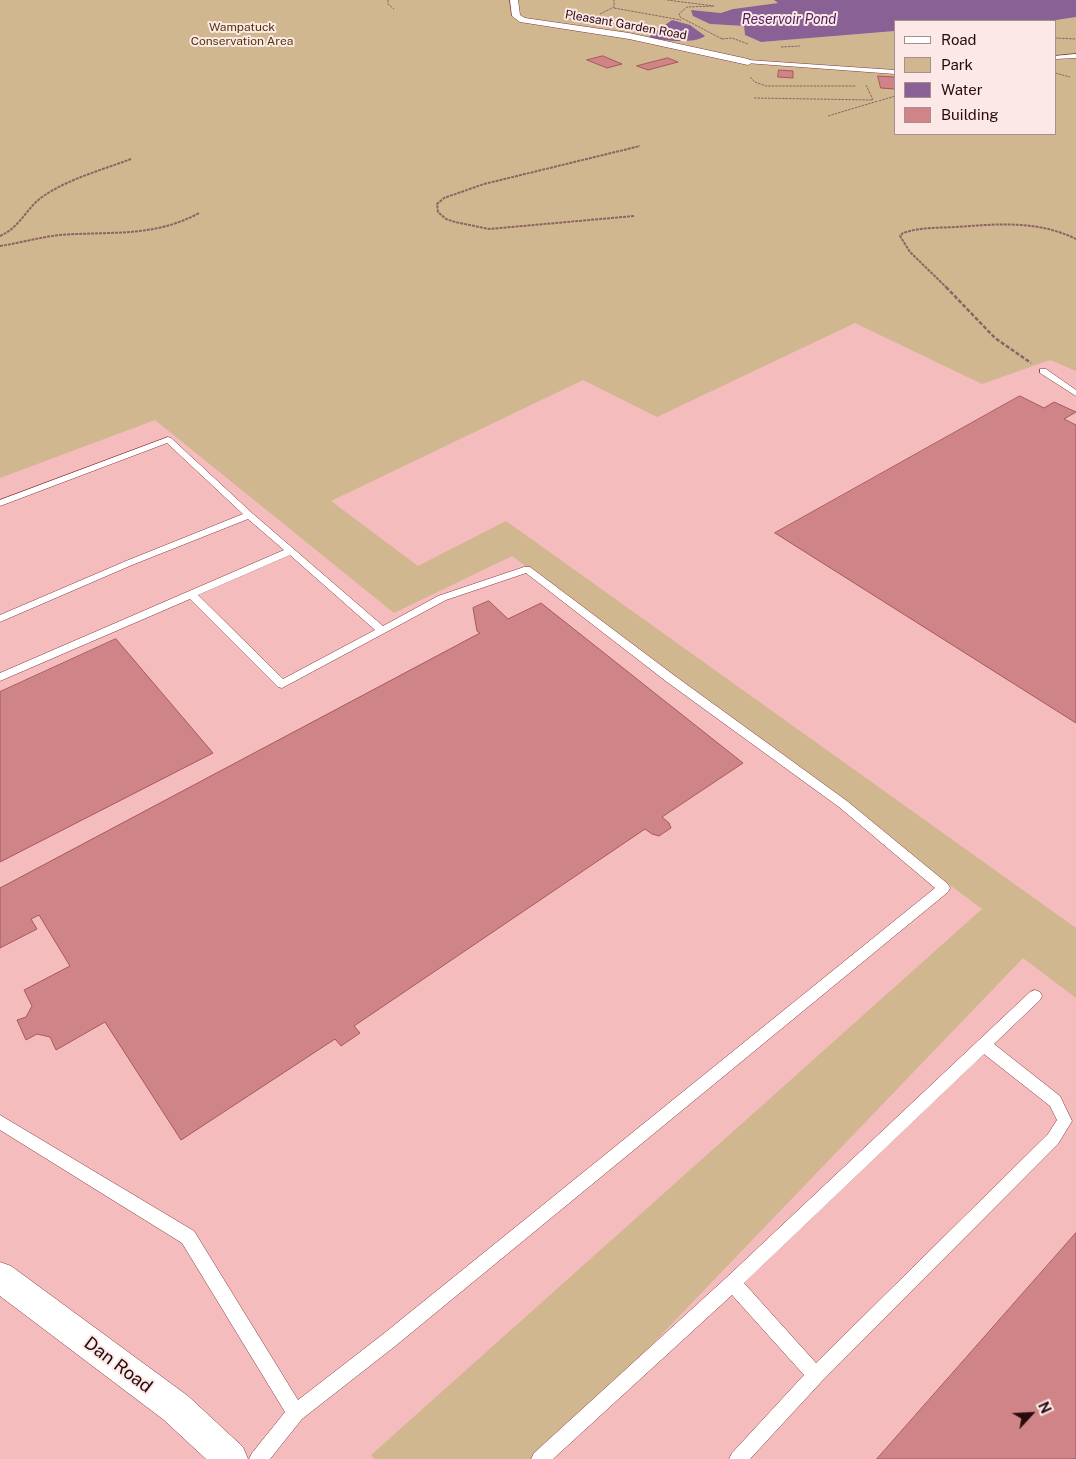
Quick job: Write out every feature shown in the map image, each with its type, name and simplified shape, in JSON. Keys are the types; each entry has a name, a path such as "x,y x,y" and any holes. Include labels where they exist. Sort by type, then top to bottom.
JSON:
{"street":[{"name":"Pleasant Garden Road","path":"514,0 516,16 523,20 629,36 752,62"},
{"name":"Dan Road","path":"0,1277 176,1408 230,1459"}],"lane":[{"path":"1056,58 1076,56"},
{"path":"752,62 894,72"},
{"path":"1044,371 1076,394"},
{"path":"0,503 168,440 249,515 382,631"},
{"path":"0,619 129,563 249,515"},
{"path":"0,677 291,551"},
{"path":"191,594 282,684 442,598 526,569 671,679 843,804 944,888 388,1341 296,1413 258,1459"},
{"path":"540,1459 733,1283 1035,996"},
{"path":"738,1459 816,1375 1053,1139 1065,1121 1055,1101 983,1044"},
{"path":"0,1122 188,1237 296,1413"},
{"path":"733,1283 816,1375"}],"path":[{"path":"388,0 388,4 394,9"},
{"path":"667,0 714,6 684,8 679,14 685,21"},
{"path":"613,8 685,21 700,27 722,39 752,62 755,68 750,73 750,76 755,82 766,86 866,85 873,82 867,71"},
{"path":"722,39 732,38 754,46"},
{"path":"1056,38 1076,39"},
{"path":"777,48 800,46"},
{"path":"1056,73 1070,77"},
{"path":"866,85 873,100"},
{"path":"828,116 894,96"},
{"path":"754,98 878,101"},
{"path":"634,216 490,228 446,219 438,212 437,204 444,198 484,184 640,146"},
{"path":"0,236 17,228 33,204 46,194 131,159"},
{"path":"0,246 62,235 158,230 184,222 198,213"},
{"path":"1044,371 995,338 980,324 934,274 910,252 900,236 902,233 917,230 991,223 1014,223 1052,229 1076,239"}],"green space":[{"name":"Wampatuck Conservation Area","path":"0,0 774,0 779,3 733,9 721,13 692,10 710,24 744,26 745,35 761,42 894,31 894,135 1056,135 1056,20 1076,17 1076,371 1050,360 982,384 855,323 657,417 583,380 331,501 418,566 506,521 1076,928 1076,998 1023,958 542,1459 374,1459 371,1455 982,909 512,556 394,613 155,420 0,478"}],"water":[{"name":"Reservoir Pond","path":"774,0 1076,0 1076,17 1056,20 894,20 894,31 761,42 745,35 744,26 710,24 693,16 691,10 721,13 733,9 778,3"},
{"path":"672,20 690,25 705,36 700,39 686,41 669,41 649,37"}],"building":[{"path":"603,56 622,64 607,68 587,60"},
{"path":"668,58 678,62 648,70 637,66"},
{"path":"779,70 793,71 793,78 778,77"},
{"path":"878,76 894,77 894,89 881,88"},
{"path":"1020,396 1044,408 1054,402 1076,412 1064,419 1076,425 1076,723 775,533"},
{"path":"489,601 508,619 541,603 743,763 662,817 669,823 671,828 659,836 645,829 354,1026 360,1033 341,1046 335,1039 181,1140 105,1022 56,1050 50,1037 37,1034 26,1040 17,1020 26,1017 32,1006 24,990 70,966 39,915 31,919 37,929 0,948 0,888 480,633 477,631 473,608"},
{"path":"116,639 213,753 0,862 0,692"},
{"path":"1076,1233 1076,1459 877,1459"}]}
